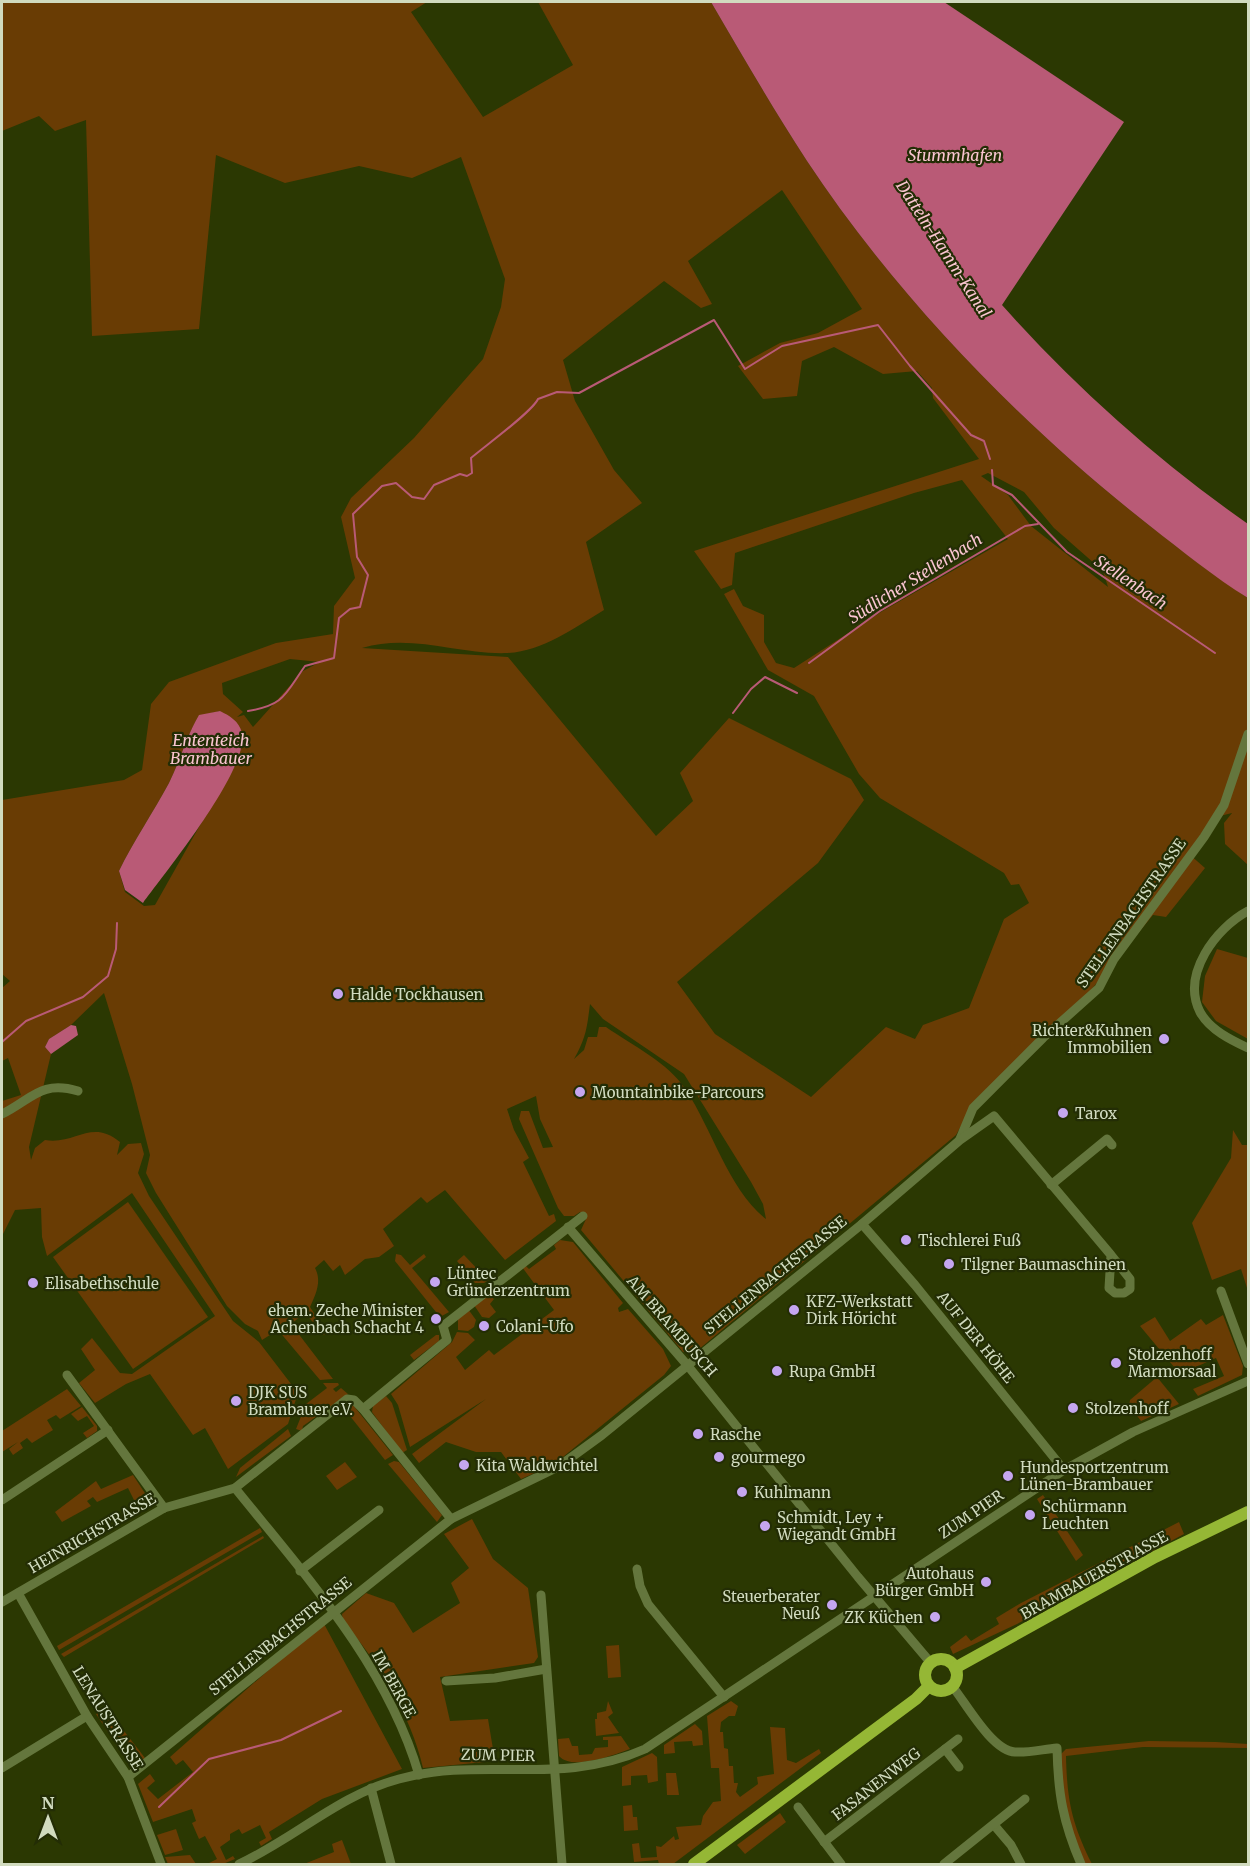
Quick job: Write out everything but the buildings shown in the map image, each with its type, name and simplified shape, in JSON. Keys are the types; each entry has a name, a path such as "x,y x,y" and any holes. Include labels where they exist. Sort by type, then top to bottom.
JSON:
{"main road":[{"name":"BRAMBAUERSTRASSE","path":"955,1668 1145,1563 1248,1512"},
{"path":"944,1659 955,1668 956,1679 952,1686 943,1691 929,1686 925,1674 930,1662 944,1659"},
{"path":"693,1864 916,1700 929,1686"}],"street":[{"name":"STELLENBACHSTRASSE","path":"960,1140 973,1108 1043,1038 1099,988 1114,959 1204,837 1224,805 1248,734"},
{"path":"1248,911 1223,930 1208,948 1195,988 1196,1002 1208,1023 1248,1048"},
{"path":"2,1114 43,1088 54,1086 78,1091"},
{"name":"STELLENBACHSTRASSE","path":"128,1777 451,1519 558,1467 688,1366 862,1224 960,1140 994,1116 1111,1255"},
{"path":"1052,1185 1107,1139 1112,1145"},
{"path":"451,1519 363,1408 447,1340 443,1326 522,1261 583,1216"},
{"name":"AUF DER HÖHE","path":"862,1224 915,1285 1064,1470"},
{"name":"AM BRAMBUSCH","path":"568,1227 688,1366 874,1597 930,1662"},
{"path":"1221,1290 1248,1364"},
{"path":"66,1375 164,1508"},
{"name":"ZUM PIER","path":"239,1864 276,1846 348,1799 371,1788 419,1775 475,1768 555,1771 625,1758 670,1734 1064,1470 1139,1430 1248,1381"},
{"name":"HEINRICHSTRASSE","path":"2,1602 164,1508 235,1488 347,1399 354,1400 363,1408"},
{"path":"2,1500 108,1430"},
{"path":"235,1488 332,1612"},
{"path":"300,1571 379,1510"},
{"path":"637,1569 640,1586 648,1604 724,1697"},
{"name":"LENAUSTRASSE","path":"18,1593 87,1716 128,1777 161,1864"},
{"path":"541,1595 562,1864"},
{"name":"IM BERGE","path":"332,1612 371,1669 404,1732 419,1775"},
{"path":"446,1681 495,1678 546,1670"},
{"path":"952,1686 980,1725 1002,1747 1014,1753 1057,1748 1058,1782 1065,1826 1081,1864"},
{"path":"2,1768 87,1716"},
{"name":"FASANENWEG","path":"824,1842 958,1739"},
{"path":"945,1749 960,1767"},
{"path":"371,1788 391,1864"},
{"path":"944,1864 1025,1799"},
{"path":"798,1807 842,1864"},
{"path":"994,1825 1011,1845 1021,1864"}],"shaded area":[{"path":"2,2 427,2 411,12 483,117 573,65 538,2 711,2 807,161 842,212 921,310 1009,402 1102,487 1210,572 1248,598 1248,865 1225,844 1224,823 1232,813 1220,816 1189,854 1205,868 1166,917 1153,915 1081,1002 976,1099 956,1135 698,1350 683,1352 581,1230 586,1219 580,1212 574,1216 564,1216 558,1208 519,1119 521,1111 529,1111 543,1148 553,1147 540,1119 536,1096 507,1109 514,1130 529,1158 523,1162 549,1216 554,1214 556,1221 505,1260 445,1190 427,1203 421,1197 383,1229 394,1246 379,1257 365,1259 345,1275 340,1265 333,1271 324,1260 315,1268 318,1283 310,1307 318,1319 315,1322 320,1328 325,1327 326,1332 324,1335 305,1313 291,1324 333,1379 320,1380 278,1330 262,1340 258,1331 245,1324 227,1306 156,1193 146,1173 150,1155 132,1084 104,993 71,1025 49,1039 45,1047 51,1054 29,1147 31,1160 35,1148 45,1140 56,1141 92,1132 110,1135 120,1142 117,1155 128,1144 141,1143 144,1154 138,1173 149,1196 233,1321 259,1342 298,1393 288,1424 228,1469 205,1428 193,1435 150,1374 126,1384 95,1403 79,1383 95,1370 81,1349 92,1338 120,1373 132,1374 215,1316 132,1193 47,1256 42,1237 41,1208 15,1210 2,1236 2,1101 21,1095 8,1058 2,1061 2,988 10,981 2,974 2,800 124,780 142,770 151,704 169,682 276,643 333,634 334,606 355,578 341,517 351,498 414,438 483,359 501,307 505,279 461,157 412,178 359,166 285,183 216,155 199,329 92,336 86,120 55,131 39,116 2,131","holes":["782,190 862,309 818,333 780,343 738,366 763,399 797,396 802,361 834,347 883,374 917,371 932,388 933,398 979,459 694,551 721,589 732,585 735,553 914,493 962,480 1008,539 881,612 794,668 776,663 764,642 764,615 743,606 734,589 724,594 768,670 814,696 859,774 880,798 1004,873 1011,885 1019,884 1029,903 1004,919 969,1008 923,1025 915,1039 886,1027 811,1097 715,1034 677,982 818,863 864,800 851,779 729,718 680,773 693,801 656,836 508,657 362,648 399,643 489,653 521,651 546,643 604,610 586,542 642,503 614,470 575,401 563,360 664,281 701,308 712,304 688,261","988,473 1024,492 1054,528 1103,571 1108,587 1031,526 1008,495 981,476","290,659 320,662 303,671 253,727 244,715 237,717 243,712 223,694 222,683","220,711 242,734 239,756 155,905 144,906 125,892 119,871 169,783 199,716","590,1004 603,1019 684,1074 751,1182 763,1204 766,1219 753,1207 731,1176 686,1090 670,1071 606,1027 599,1027 597,1037 588,1037 584,1050 574,1059 584,1039"]},
{"path":"1217,949 1248,958 1248,1039 1216,1021 1202,1002 1205,976"},
{"path":"1233,1130 1242,1145 1248,1145 1248,1291 1241,1269 1212,1280 1192,1223 1231,1158"},
{"path":"128,1202 208,1317 133,1369 53,1257"},
{"path":"560,1240 573,1242 623,1303 618,1308 619,1312 628,1309 663,1349 671,1366 664,1375 553,1465 521,1479 501,1452 476,1452 446,1442 419,1463 412,1454 486,1399 410,1447 398,1405 391,1394 452,1342 457,1332 468,1333 475,1340 456,1357 465,1370 489,1350 494,1355 554,1310 522,1267 524,1264 529,1269 556,1249 554,1245"},
{"path":"396,1254 401,1255 410,1265 424,1254 426,1257 412,1268 449,1312 440,1317 395,1261"},
{"path":"464,1255 484,1276 490,1272 492,1278 484,1283 475,1283 457,1261"},
{"path":"487,1294 494,1299 490,1304 496,1312 489,1318 482,1317 474,1305"},
{"path":"468,1309 476,1320 474,1327 468,1331 458,1330 458,1319"},
{"path":"1223,1315 1243,1366 1242,1375 1198,1396 1193,1389 1224,1376 1216,1358 1180,1374 1140,1326 1155,1317 1170,1341 1201,1319 1206,1325"},
{"path":"439,1335 439,1341 414,1360 410,1355"},
{"path":"1157,1377 1179,1404 1141,1421 1129,1405 1130,1400"},
{"path":"323,1383 338,1383 339,1385 333,1389 336,1392 341,1388 348,1394 303,1426 302,1431 296,1429 306,1404 327,1388"},
{"path":"67,1389 81,1406 60,1419 56,1415 47,1420 53,1430 32,1443 27,1438 20,1443 23,1448 13,1455 9,1449 18,1442 2,1452 2,1431"},
{"path":"386,1396 392,1403 407,1450 402,1453 372,1412 373,1406"},
{"path":"353,1405 393,1455 385,1460 342,1406"},
{"path":"82,1407 97,1426 97,1431 87,1438 83,1433 94,1426 87,1416 78,1421 71,1414"},
{"path":"288,1429 291,1436 236,1477 240,1468"},
{"path":"394,1461 399,1462 442,1515 437,1522 388,1464"},
{"path":"345,1462 357,1477 337,1490 326,1476"},
{"path":"133,1475 150,1501 146,1510 133,1516 129,1507 136,1504 128,1488 97,1502 93,1497 87,1501 91,1506 62,1522 55,1512 96,1481 101,1489"},
{"path":"1043,1495 1083,1555 1076,1561 1037,1499"},
{"path":"472,1519 493,1559 528,1588 538,1657 534,1663 440,1677 450,1721 488,1719 495,1761 423,1768 418,1748 402,1709 369,1654 343,1621 342,1614 366,1593 394,1603 413,1633 460,1603 451,1583 469,1568 444,1534"},
{"path":"1179,1522 1184,1534 1017,1624 953,1654 950,1647 966,1635 971,1641 999,1624 996,1618 1021,1603"},
{"path":"260,1528 262,1532 59,1650 57,1646"},
{"path":"263,1536 264,1538 64,1657 61,1654"},
{"path":"323,1622 402,1769 322,1799 269,1832 272,1839 261,1846 259,1842 266,1838 260,1825 242,1834 239,1829 230,1834 230,1840 220,1847 226,1860 233,1856 235,1859 223,1864 207,1864 217,1859 205,1836 199,1839 192,1823 196,1821 192,1809 153,1822 138,1784 150,1774 155,1781 147,1788 158,1799 193,1772 183,1760 176,1765 170,1757"},
{"path":"619,1645 621,1677 608,1678 606,1646"},
{"path":"608,1701 613,1713 608,1717 619,1733 596,1736 597,1713 606,1711"},
{"path":"731,1701 738,1706 735,1716 729,1716 721,1722 720,1732 723,1732 724,1748 728,1749 729,1766 733,1766 734,1783 738,1783 736,1792 740,1797 758,1784 757,1777 774,1774 770,1727 785,1728 787,1760 796,1763 819,1749 821,1753 673,1864 659,1864 658,1860 634,1862 632,1844 639,1843 641,1858 657,1857 656,1846 661,1847 674,1836 675,1840 679,1839 676,1827 701,1825 703,1816 713,1802 721,1801 719,1768 711,1768 707,1716"},
{"path":"107,1709 145,1758 131,1767 96,1714"},
{"path":"695,1724 702,1731 703,1745 693,1746 692,1741 674,1742 675,1753 664,1754 664,1745"},
{"path":"621,1736 630,1749 583,1762 565,1760 559,1756 558,1739 569,1738 572,1746 578,1746 579,1755 592,1754 595,1748 608,1747 608,1740 603,1740 603,1737"},
{"path":"1149,1741 1248,1744 1248,1748 1143,1747 1066,1756 1072,1812 1092,1864 1084,1864 1063,1804 1061,1754 1066,1749"},
{"path":"652,1753 657,1757 658,1781 648,1783 647,1775 631,1776 631,1785 622,1786 622,1767"},
{"path":"666,1773 676,1773 679,1795 667,1795"},
{"path":"632,1805 633,1817 637,1817 638,1830 624,1831 623,1806"},
{"path":"780,1813 786,1822 745,1854 737,1845"},
{"path":"176,1829 183,1850 165,1855 157,1835"},
{"path":"342,1840 351,1864 304,1864 334,1852 332,1844"},
{"path":"190,1855 196,1864 168,1864 165,1857"}],"water":[{"name":"Stummhafen","path":"711,2 944,2 1124,122 1002,305 1088,394 1119,422 1182,475 1248,524 1248,598 1210,573 1102,487 1009,402 921,310 842,212 807,161"},
{"name":"Ententeich Brambauer","path":"220,711 236,722 242,733 241,749 233,770 204,820 143,903 125,890 119,871 169,783 199,715"},
{"path":"71,1025 76,1026 78,1035 51,1054 45,1047 49,1039"}],"waterway":[{"path":"248,711 277,702 288,691 305,666 334,658 339,618 350,609 360,607 368,575 357,557 353,514 382,486 396,483 412,497 424,499 434,485 460,474 467,476 472,473 471,458 518,420 538,399 557,392 579,393 714,320 745,369 782,346 878,325 910,366 971,435 984,441 990,459"},
{"name":"Stellenbach","path":"992,470 993,485 1012,495 1067,552 1215,653"},
{"name":"Südlicher Stellenbach","path":"809,663 880,611 1025,526 1038,524"},
{"name":"Südlicher Stellenbach","path":"733,713 751,689 765,677 797,693"},
{"path":"2,1042 26,1021 83,997 108,976 116,949 117,923"},
{"path":"159,1807 209,1759 281,1740 341,1711"}],"place":[{"name":"Halde Tockhausen","path":"338,994"},
{"name":"Richter&Kuhnen Immobilien","path":"1164,1039"},
{"name":"Mountainbike-Parcours","path":"580,1092"},
{"name":"Tarox","path":"1063,1113"},
{"name":"Tischlerei Fuß","path":"906,1240"},
{"name":"Tilgner Baumaschinen","path":"949,1264"},
{"name":"Lüntec Gründerzentrum","path":"435,1282"},
{"name":"Elisabethschule","path":"33,1283"},
{"name":"KFZ-Werkstatt Dirk Höricht","path":"794,1310"},
{"name":"ehem. Zeche Minister Achenbach Schacht 4","path":"436,1319"},
{"name":"Colani-Ufo","path":"484,1326"},
{"name":"Stolzenhoff Marmorsaal","path":"1116,1363"},
{"name":"Rupa GmbH","path":"777,1371"},
{"name":"DJK SUS Brambauer e.V.","path":"236,1401"},
{"name":"Stolzenhoff","path":"1073,1408"},
{"name":"Rasche","path":"698,1434"},
{"name":"gourmego","path":"719,1457"},
{"name":"Kita Waldwichtel","path":"464,1465"},
{"name":"Hundesportzentrum Lünen-Brambauer","path":"1008,1476"},
{"name":"Kuhlmann","path":"742,1492"},
{"name":"Schürmann Leuchten","path":"1030,1515"},
{"name":"Schmidt, Ley + Wiegandt GmbH","path":"765,1526"},
{"name":"Autohaus Bürger GmbH","path":"986,1582"},
{"name":"Steuerberater Neuß","path":"832,1605"},
{"name":"ZK Küchen","path":"935,1617"}],"water label":[{"name":"Datteln-Hamm-Kanal","path":"944,249"}]}
